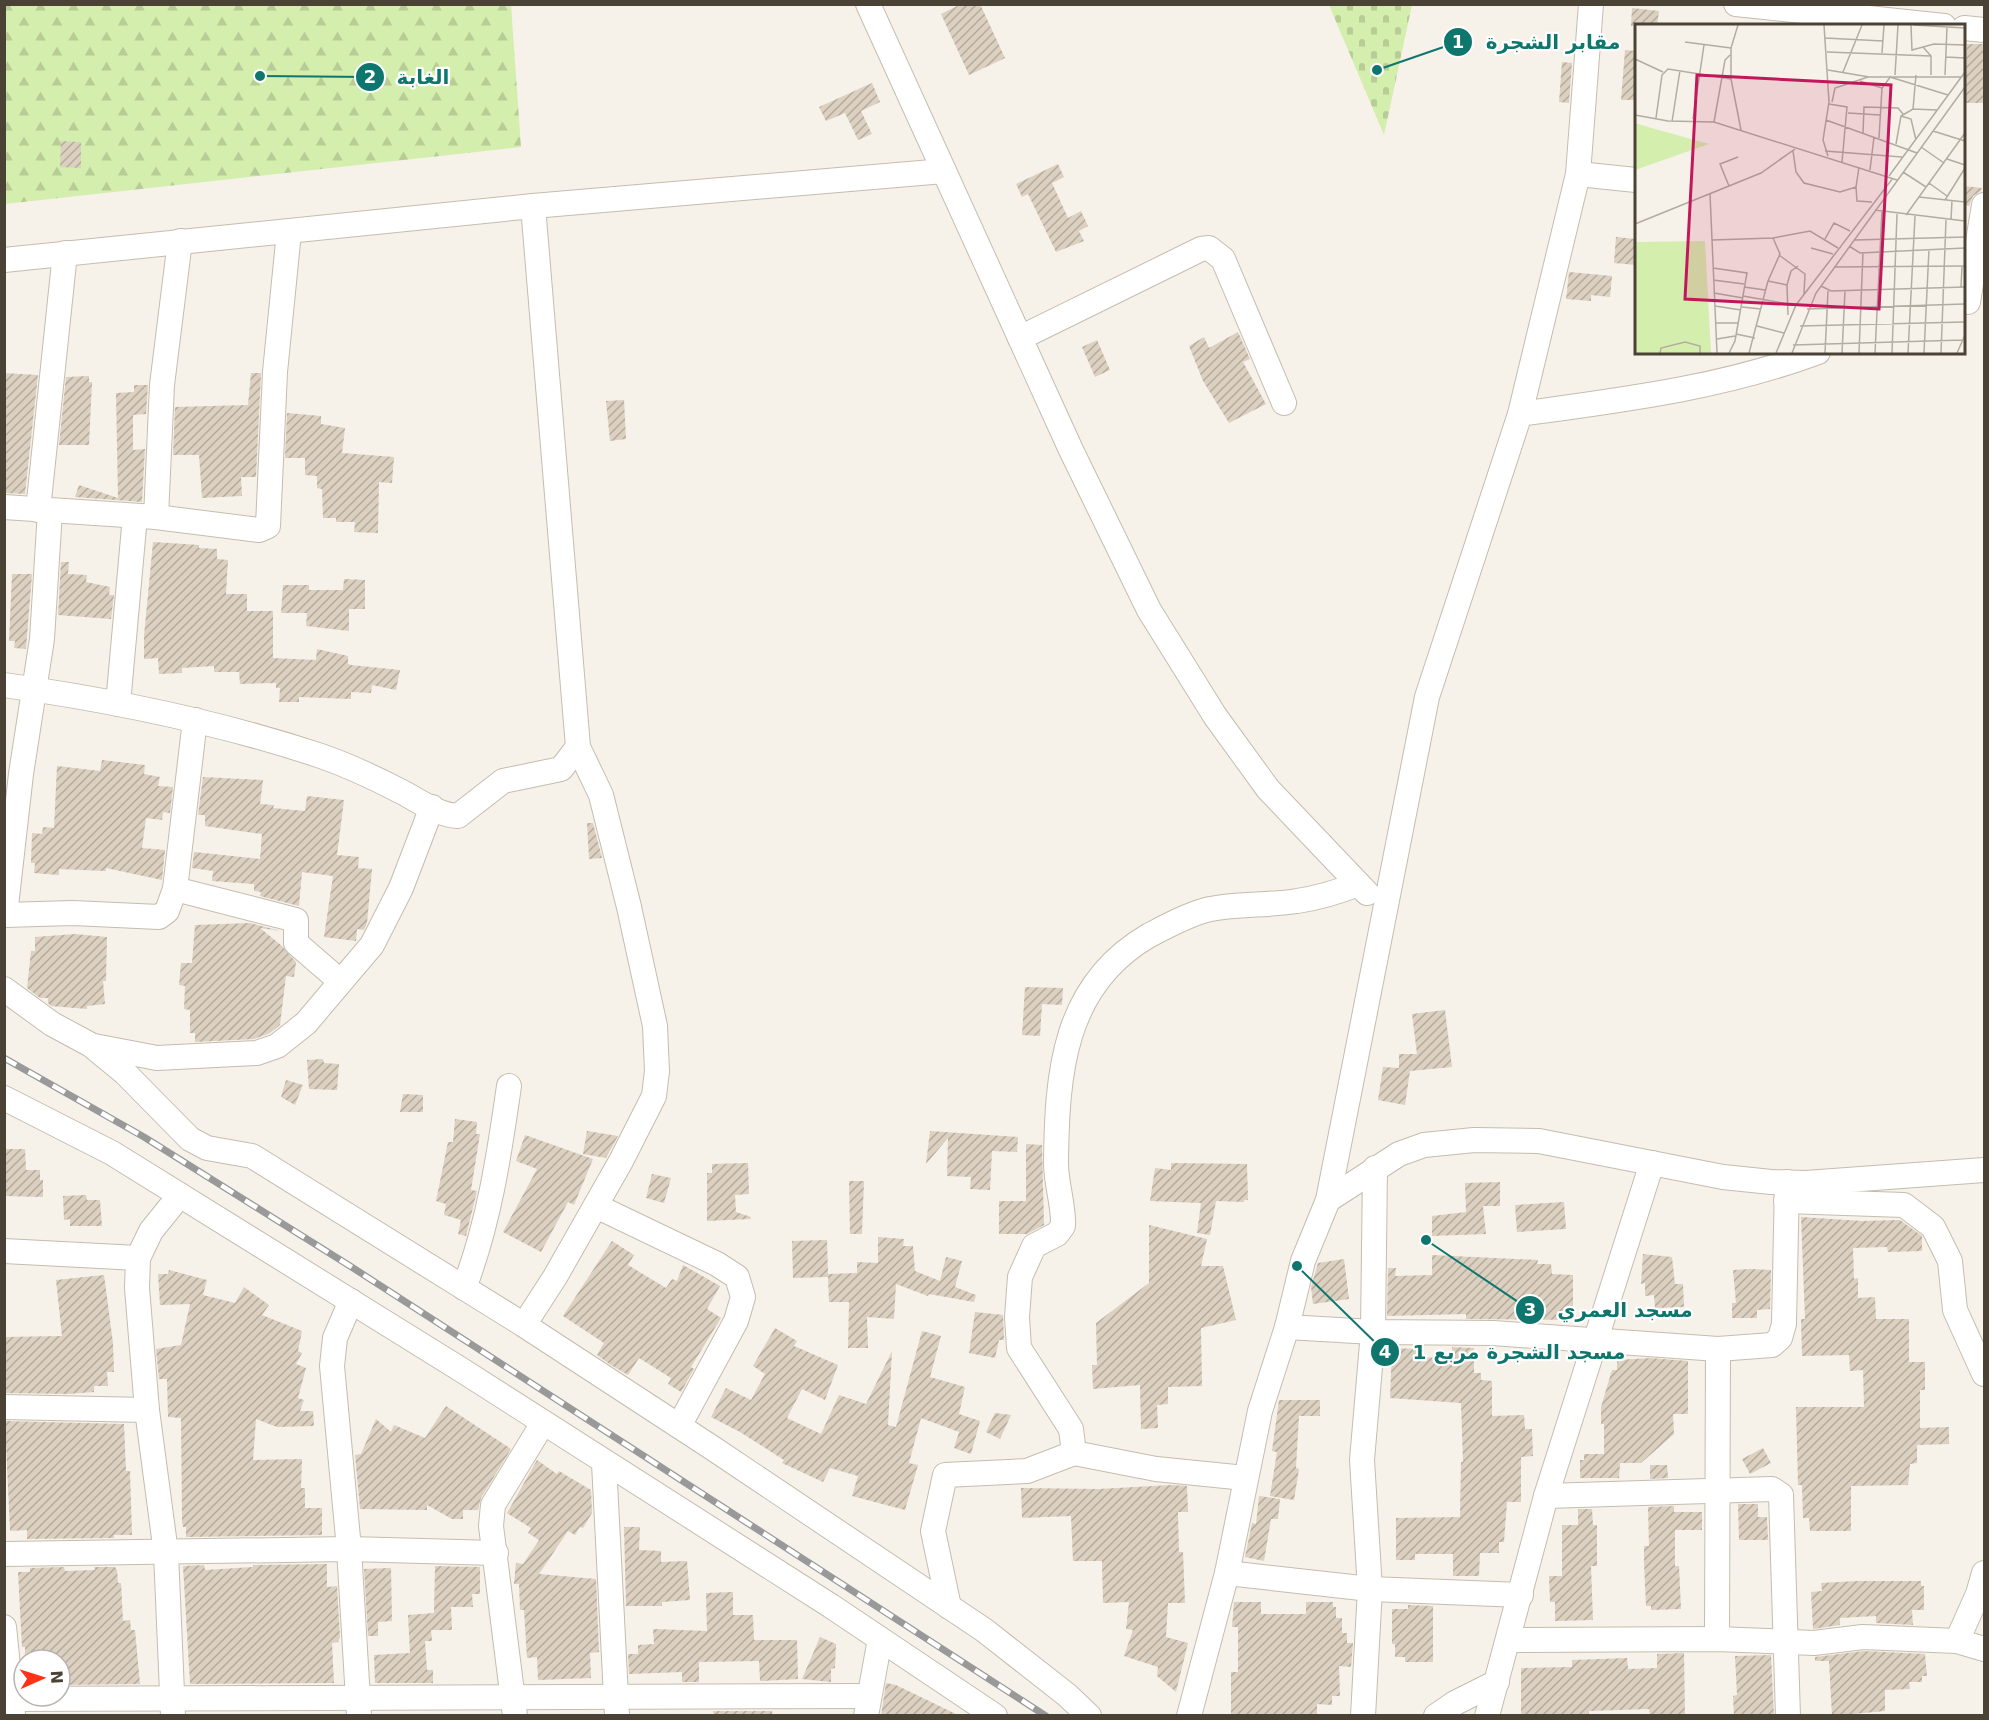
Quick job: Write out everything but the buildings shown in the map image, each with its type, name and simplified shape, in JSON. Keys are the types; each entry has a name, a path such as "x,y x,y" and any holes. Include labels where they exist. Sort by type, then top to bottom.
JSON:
{"street":[{"path":"868,4 1112,538 1166,639 1215,716 1268,789 1383,910"},
{"path":"1189,1716 1227,1573 1260,1411 1287,1327 1303,1262 1328,1200 1383,910 1427,697 1520,414 1578,174 1591,4"},
{"path":"1736,4 1925,24"},
{"path":"1965,27 1984,30"},
{"path":"4,260 180,240 289,232 533,206 944,171"},
{"path":"1578,174 1635,180"},
{"path":"525,1325 596,1206 654,1096 657,1071 655,1026 629,907 601,795 578,747 533,206"},
{"path":"1972,302 1979,217"},
{"path":"4,507 146,517 259,530 268,526 275,372 289,232"},
{"path":"118,704 146,517 180,240"},
{"path":"1020,338 1201,249 1209,248 1223,259 1284,403"},
{"path":"65,253 44,510 42,639 33,689 5,915 73,913 159,917 167,910 175,889 195,720"},
{"path":"1520,414 1668,393 1733,379 1812,354"},
{"path":"4,685 118,704 195,720 323,757 445,815 458,816 503,781 561,769 578,747"},
{"path":"91,1045 157,1058 257,1053 277,1046 306,1023 372,945 401,888 432,807"},
{"path":"1074,1453 1071,1429 1019,1348 1017,1317 1020,1277 1034,1246 1057,1234 1063,1226 1064,1213 1056,1166 1058,1127 1069,1038 1085,997 1107,966 1129,948 1178,920 1208,910 1296,902 1332,894 1358,884"},
{"path":"175,889 296,920 296,943 340,981"},
{"path":"4,989 52,1024 91,1045 125,1073 190,1139 207,1148 252,1156 294,1180 363,1227 525,1325 984,1630 1067,1695 1089,1716"},
{"path":"464,1288 477,1254 495,1186 509,1086"},
{"path":"4,1098 112,1154 351,1301 880,1639 995,1716"},
{"path":"1328,1200 1400,1154 1424,1145 1474,1140 1539,1141 1723,1177 1787,1192 1904,1204 1933,1227 1950,1261 1955,1310 1984,1374"},
{"path":"1487,1716 1546,1496 1652,1163"},
{"path":"1363,1716 1370,1589 1362,1460 1373,1332 1375,1168"},
{"path":"1787,1192 1984,1170"},
{"path":"1287,1327 1373,1332 1493,1333 1718,1349 1772,1346 1780,1338 1784,1324 1787,1192"},
{"path":"172,1708 166,1553 147,1410 137,1288 138,1258 150,1231 180,1195"},
{"path":"596,1206 717,1264 737,1277 743,1297 736,1321 679,1426"},
{"path":"4,1251 138,1258"},
{"path":"351,1301 335,1338 332,1366 349,1549 358,1707"},
{"path":"1717,1639 1718,1349"},
{"path":"4,1407 147,1410"},
{"path":"515,1706 491,1527 493,1505 543,1423"},
{"path":"949,1607 933,1531 945,1475 1027,1471 1074,1453 1156,1469 1245,1478"},
{"path":"604,1463 617,1706"},
{"path":"1546,1496 1772,1489 1781,1495 1788,1716"},
{"path":"4,1554 349,1549 496,1553"},
{"path":"1227,1573 1370,1589 1521,1595"},
{"path":"1957,1641 1978,1594 1984,1573"},
{"path":"4,1627 10,1704 172,1708 867,1706 880,1639"},
{"path":"1509,1640 1717,1639 1785,1640 1814,1643 1863,1637 1957,1641 1984,1649"},
{"path":"1436,1716 1455,1702 1497,1682"}],"green space":[{"path":"4,5 511,5 521,147 5,204"},
{"path":"1329,5 1412,5 1384,135"}],"railway":[{"path":"4,1058 144,1137 350,1266 1046,1716"}],"place":[{"name":"مقابر الشجرة","path":"1377,70"},
{"name":"الغابة","path":"260,76"},
{"name":"مسجد العمري","path":"1426,1240"},
{"name":"مسجد الشجرة مربع 1","path":"1297,1266"}]}
